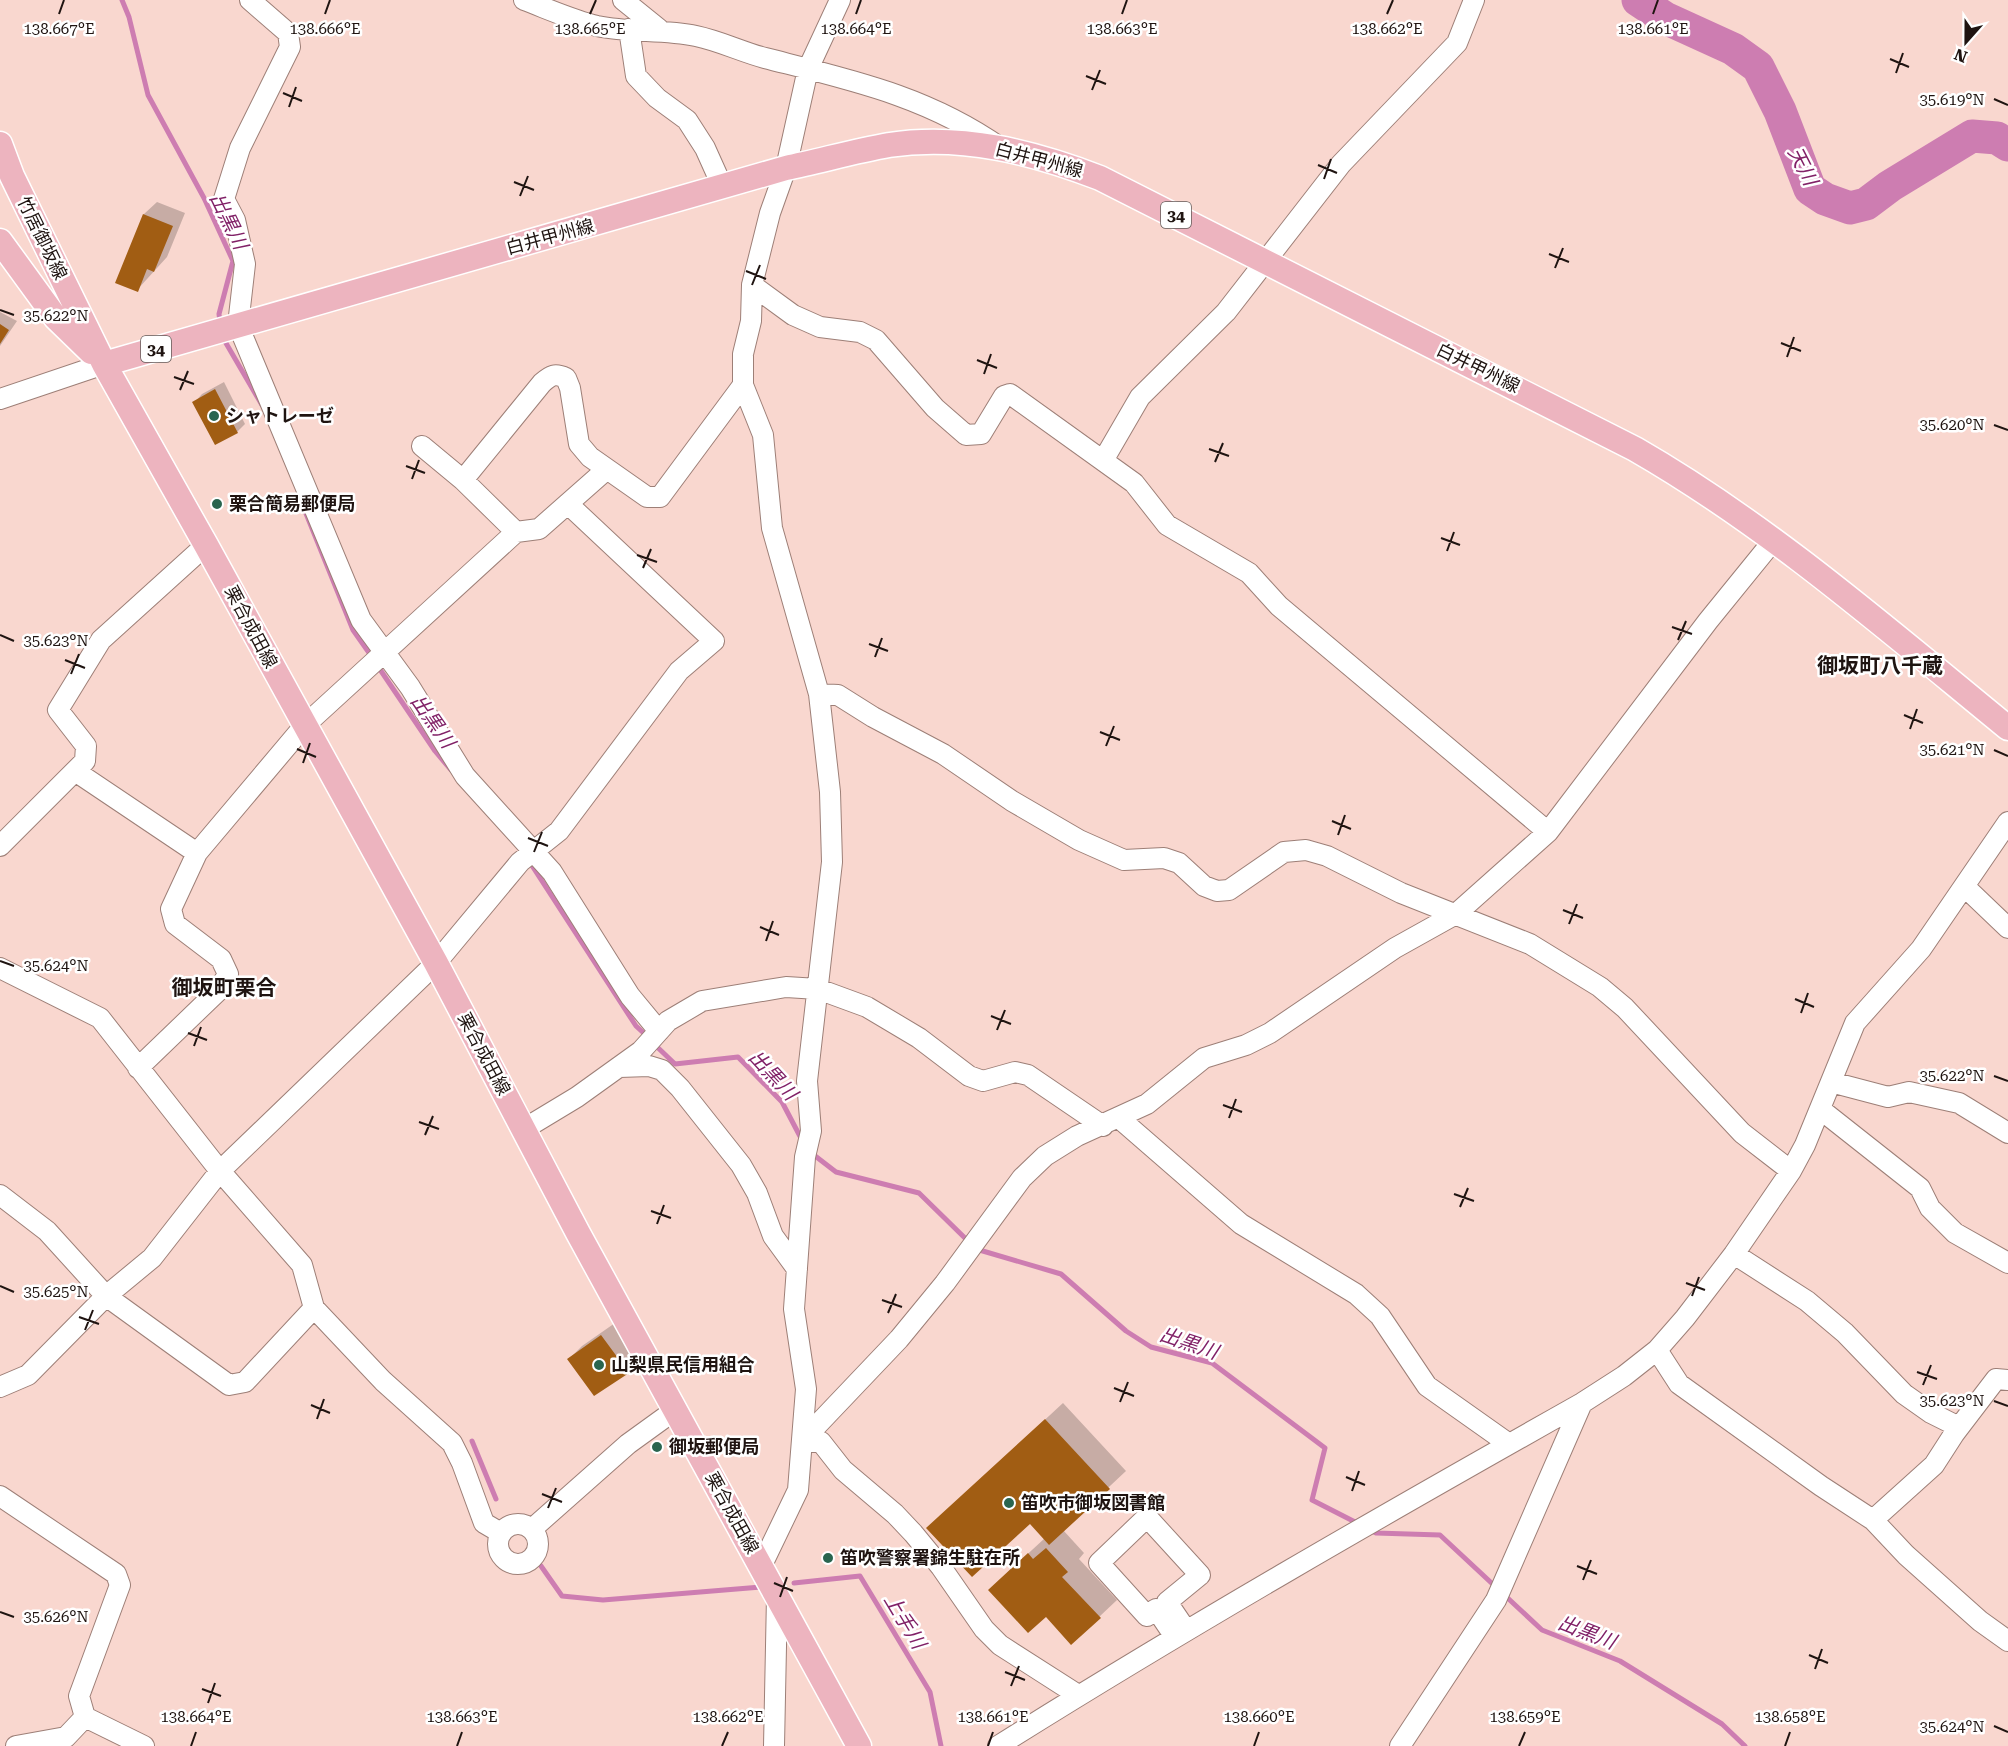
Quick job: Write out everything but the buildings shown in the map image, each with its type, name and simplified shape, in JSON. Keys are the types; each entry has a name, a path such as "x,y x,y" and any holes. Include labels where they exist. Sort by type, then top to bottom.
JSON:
{"main road":[{"name":"白井甲州線","path":"104,364 723,188 786,168 889,145 941,142 1003,148 1062,164 1101,178 1635,448 1691,481 1773,541 2008,728"},
{"name":"竹居御坂線","path":"0,144 12,176 104,364"},
{"path":"0,241 56,318 104,364"},
{"name":"栗合成田線","path":"104,364 436,963 675,1410 859,1746"}],"street":[{"path":"250,0 288,33 291,39 290,47 240,148 224,199 235,220 245,264 236,326 353,604 384,654 410,687 465,776 526,856 552,872 630,996 659,1031"},
{"path":"524,0 597,26 659,30 730,45 758,56 843,76 918,102 971,127 1003,148"},
{"path":"623,0 659,30"},
{"path":"761,1567 798,1490 806,1389 794,1309 805,1157 811,1133 807,1081 832,862 830,792 819,694 772,528 763,435 743,385 743,354 751,321 752,285 770,213 786,168 808,69 840,0"},
{"path":"1104,459 1140,397 1226,312 1341,164 1457,43 1474,0"},
{"path":"629,29 636,76 657,98 687,120 705,148 723,188"},
{"path":"752,285 792,315 820,327 860,332 876,340 935,408 966,435 981,435 1004,396 1010,394 1104,459 1134,483 1167,525 1249,573 1279,606 1548,832"},
{"path":"0,399 104,364"},
{"path":"463,480 543,383 550,376 557,374 566,378 570,388 579,444 607,469 647,497 660,497 743,385"},
{"path":"422,446 463,480 516,532"},
{"path":"138,1068 218,991 228,974 221,959 175,924 171,909 197,853 304,726 516,532 539,530 607,469"},
{"path":"0,1387 28,1374 106,1296 152,1258 220,1171 436,963 526,856 559,831 679,671 714,641 568,504"},
{"path":"802,1441 899,1339 1022,1178 1045,1156 1077,1136 1148,1104 1204,1058 1246,1045 1270,1033 1395,948 1456,914 1548,832 1708,621 1773,541"},
{"path":"0,846 85,760 86,746 58,710 100,640 206,545"},
{"path":"819,694 838,695 873,717 944,754 1012,801 1060,829 1124,860 1164,858 1179,863 1204,886 1217,891 1229,890 1284,852 1306,850 1327,856 1401,893 1530,944 1600,987 1625,1008 1742,1133 1791,1171"},
{"path":"75,771 197,853"},
{"path":"998,1746 1180,1633 1351,1533 1582,1403 1624,1376 1656,1350 1685,1318 1734,1254 1791,1171 1820,1109 1855,1023 1921,949 2008,822"},
{"path":"1964,886 2008,928"},
{"path":"0,968 100,1018 220,1171 302,1265 314,1308 383,1381 452,1443 484,1522 501,1533"},
{"path":"524,1129 577,1097 619,1067 643,1049 668,1021 702,1001 786,987 818,989 867,1007 919,1038 969,1076 982,1081 1015,1072 1028,1075 1111,1122 1241,1224 1356,1294 1380,1316 1427,1386 1509,1444"},
{"path":"619,1067 649,1066 662,1070 680,1088 741,1165 757,1193 773,1236 797,1269"},
{"path":"1831,1082 1888,1097 1909,1092 1959,1103 2008,1132"},
{"path":"1820,1109 1920,1188 1930,1208 1955,1233 2008,1263"},
{"path":"0,1195 47,1231 106,1296 229,1385 245,1382 314,1308"},
{"path":"1734,1254 1807,1301 1845,1333 1904,1394 1931,1413 1959,1427"},
{"path":"1656,1350 1679,1384 1821,1486 1874,1520 1914,1563 1980,1621 2008,1641"},
{"path":"1874,1520 1934,1465 1959,1427 1996,1379 2008,1380"},
{"path":"1400,1746 1500,1592 1582,1403"},
{"path":"532,1529 628,1444 675,1410"},
{"path":"802,1441 821,1442 843,1470 901,1520 941,1567 984,1629 1000,1645 1078,1695"},
{"path":"0,1496 116,1574 120,1585 79,1696 85,1717 144,1746"},
{"path":"1147,1517 1200,1575 1167,1602 1180,1633 1156,1609 1147,1616 1099,1563 1147,1517"},
{"path":"516,1524 532,1529 537,1535 538,1549 530,1560 517,1564 504,1559 498,1546 501,1533 516,1524"},
{"path":"774,1746 777,1596"},
{"path":"16,1746 66,1737 85,1717"}],"waterway":[{"name":"出黒川","path":"122,0 129,17 148,95 204,198 233,261 219,314 220,323"},
{"name":"天川","path":"1638,0 1665,18 1733,49 1758,67 1780,111 1810,189 1825,199 1850,208 1866,204 1890,186 1972,136 1997,138 2008,145"},
{"name":"出黒川","path":"223,338 262,405"},
{"name":"出黒川","path":"305,511 353,630 372,657"},
{"name":"出黒川","path":"377,665 435,751 451,770"},
{"name":"出黒川","path":"529,861 636,1026 648,1037"},
{"name":"出黒川","path":"654,1044 675,1064 738,1057 782,1102 803,1142"},
{"name":"出黒川","path":"810,1152 836,1172 919,1193 969,1242"},
{"name":"出黒川","path":"976,1249 1061,1274 1126,1331 1151,1347 1212,1363 1325,1448 1312,1500 1359,1524"},
{"name":"上手川","path":"472,1441 496,1499"},
{"name":"出黒川","path":"1370,1530 1376,1533 1440,1535 1542,1630 1620,1661 1722,1724 1745,1746"},
{"name":"上手川","path":"541,1566 562,1596 603,1600 761,1587"},
{"name":"上手川","path":"794,1583 860,1576 930,1692 941,1746"}],"place":[{"name":"シャトレーゼ","path":"214,416"},
{"name":"栗合簡易郵便局","path":"217,504"},
{"name":"山梨県民信用組合","path":"599,1365"},
{"name":"御坂郵便局","path":"657,1447"},
{"name":"笛吹市御坂図書館","path":"1009,1503"},
{"name":"笛吹警察署錦生駐在所","path":"828,1558"}],"district":[{"name":"御坂町八千蔵","path":"1880,666"},
{"name":"御坂町栗合","path":"224,988"}]}
